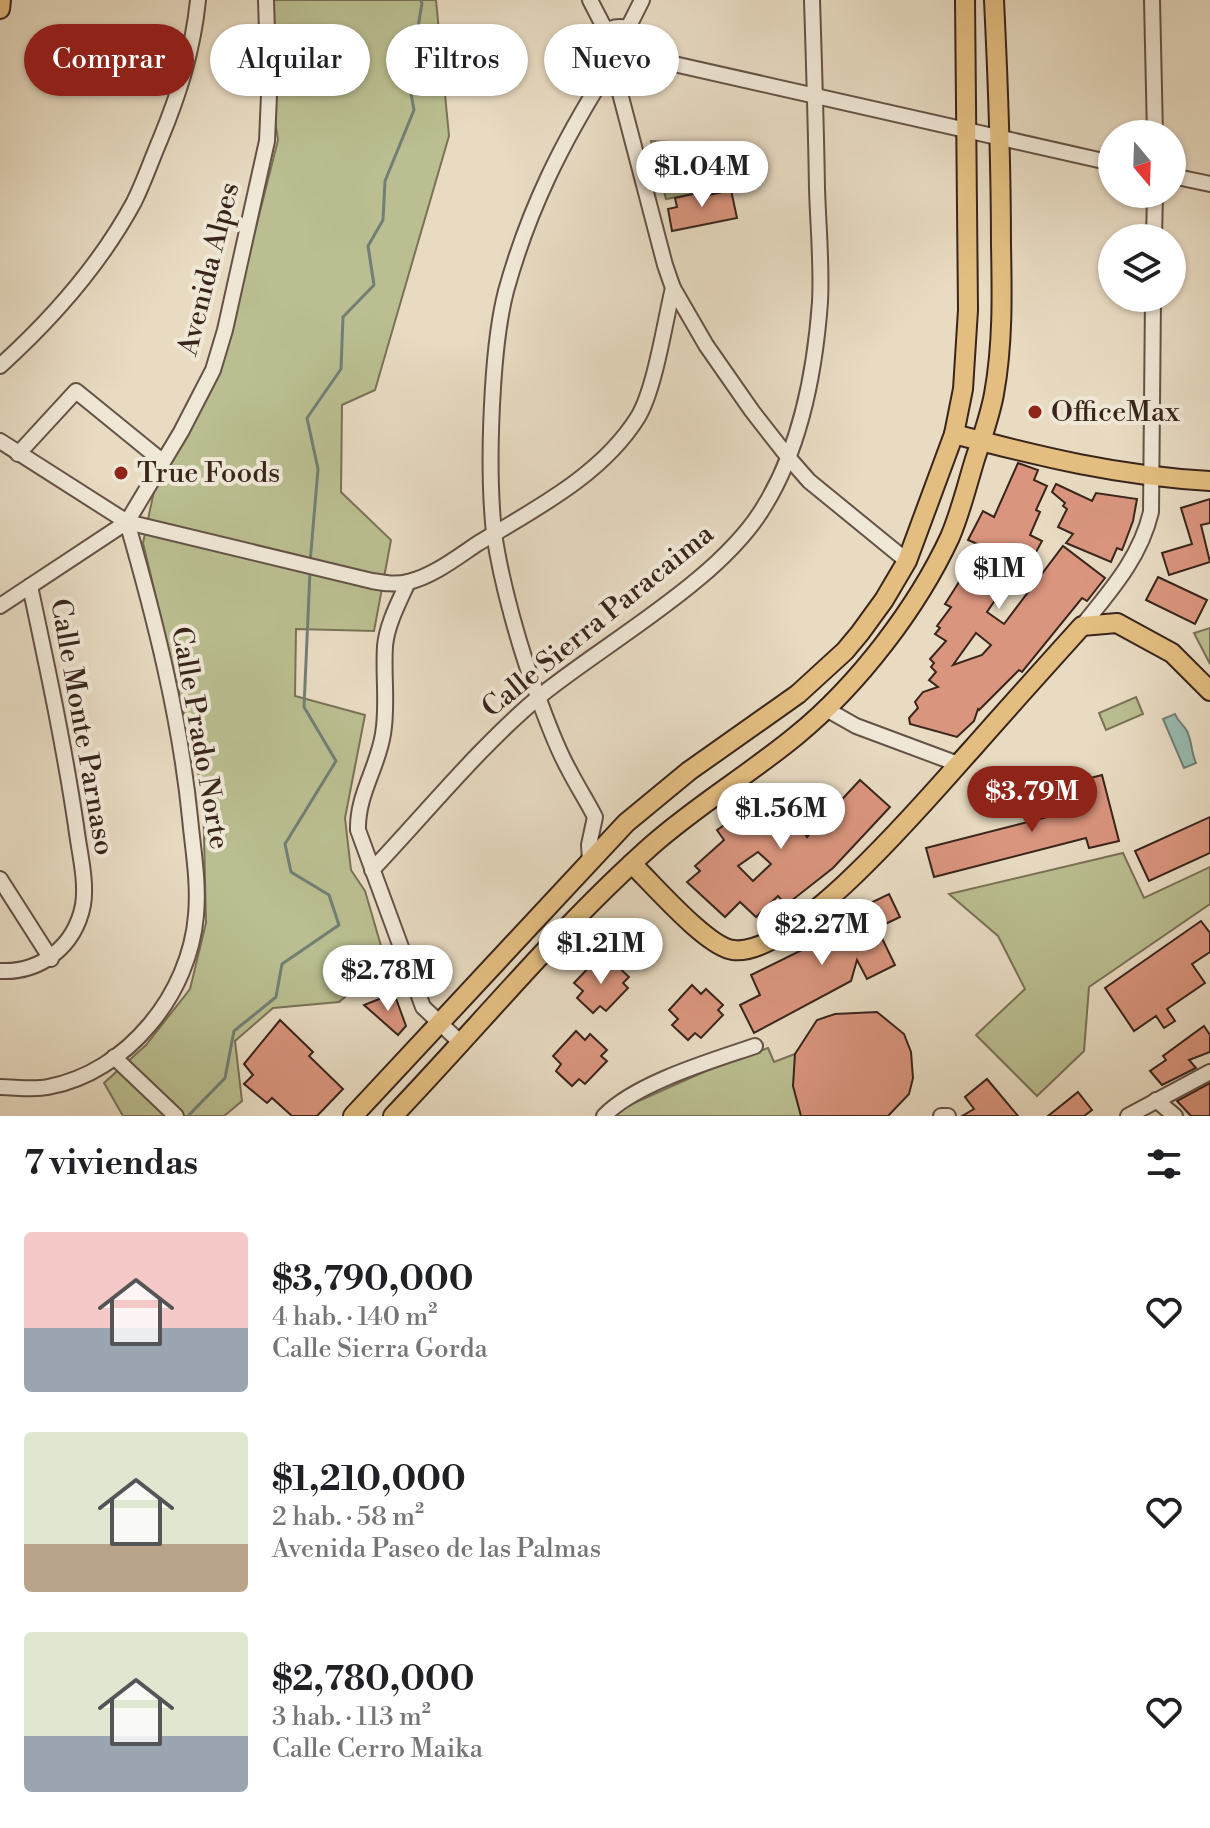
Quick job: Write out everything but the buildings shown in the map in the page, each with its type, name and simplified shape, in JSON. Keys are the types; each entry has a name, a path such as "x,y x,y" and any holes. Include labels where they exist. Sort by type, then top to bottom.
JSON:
{"main road":[{"path":"0,9 1,0"},
{"path":"353,1116 626,823 689,771 760,723 816,679 860,633 907,561 954,434 966,360 965,0"},
{"path":"393,1116 526,972 650,847 717,793 796,736 826,709 873,656 903,616 949,538 966,495 994,396 999,359 1002,307 1001,138 994,0"},
{"path":"954,434 1057,460 1152,478 1210,481"},
{"path":"632,864 712,942 731,950 751,949 800,922 859,872 1082,626 1117,623 1172,653 1210,691"},
{"path":"816,679 821,703 826,709"},
{"path":"626,823 641,832 650,847"},
{"path":"590,861 597,877 613,883"}],"street":[{"path":"0,366 39,331 77,288 136,199 179,96 189,61 198,0"},
{"name":"Avenida Alpes","path":"0,606 127,522 181,432 213,370 267,141 266,0"},
{"path":"590,0 602,24"},
{"path":"630,24 642,0"},
{"name":"Calle Sierra Paracaima","path":"372,870 538,698 692,583 730,549 765,506 788,457 803,413 820,300 812,0"},
{"path":"1152,0 1155,120"},
{"path":"679,65 1098,160"},
{"path":"590,861 589,845 595,817 567,767 538,698 516,626 495,534 491,420 495,357 505,294 542,189 567,135 595,96"},
{"path":"618,96 673,288 733,384 788,457 809,481 907,561"},
{"path":"1186,179 1210,184"},
{"path":"0,441 127,522 388,584 408,582 432,572 560,493 616,447 640,414 673,288"},
{"path":"1082,626 1136,554 1151,512 1153,312"},
{"path":"18,454 76,391 162,461"},
{"name":"Calle Prado Norte","path":"0,1087 47,1088 82,1076 130,1047 179,982 187,963 196,916 197,878 188,788 149,595 127,522"},
{"path":"408,582 389,626 385,645 383,737 358,813 358,830 423,1007 462,1044"},
{"path":"1117,583 1112,604 1117,623"},
{"name":"Calle Monte Parnaso","path":"30,586 65,750 82,878 83,903 78,923 66,943 51,959"},
{"path":"826,709 856,726 958,764"},
{"path":"0,879 51,959 29,968 0,971"},
{"path":"604,1116 618,1102 715,1059 755,1046"},
{"path":"114,1057 176,1116"},
{"path":"1128,1116 1210,1072"},
{"path":"1156,1100 1175,1116"}],"green space":[{"path":"271,0 436,0 438,24 386,24 386,96 445,96 449,136 375,390 342,405 341,492 391,540 374,631 296,629 295,696 365,715 345,818 351,870 365,891 386,963 339,1002 273,1008 235,1041 242,1101 224,1116 123,1116 104,1083 146,1045 190,989 206,923 203,793 143,543 154,491 230,331 278,140 274,113 277,96 370,96 370,24 273,24"},
{"path":"651,141 671,142 676,151 685,152 689,170 678,173 681,190 692,189 693,194 666,199"},
{"path":"723,146 731,190 713,194 705,153 708,149"},
{"path":"1210,628 1210,664 1194,633"},
{"path":"1136,697 1143,714 1106,730 1099,713"},
{"path":"1123,853 1144,898 1210,867 1210,904 1089,987 1084,1051 1037,1096 976,1035 1025,989 998,936 949,894"},
{"path":"768,1048 774,1062 795,1054 801,1116 616,1116 623,1108 717,1066"}],"water":[{"path":"1175,714 1187,731 1196,763 1184,768 1163,719"}],"waterway":[{"path":"310,563 318,469 307,418 341,369 343,317 374,285 368,246 383,220 385,181 414,110 409,82 420,0"},
{"path":"188,1116 225,1078 234,1031 276,997 282,964 339,925 329,895 291,872 285,844 336,761 304,707 310,571"}],"place":[{"name":"OfficeMax","path":"1035,412"},
{"name":"True Foods","path":"121,473"}]}
